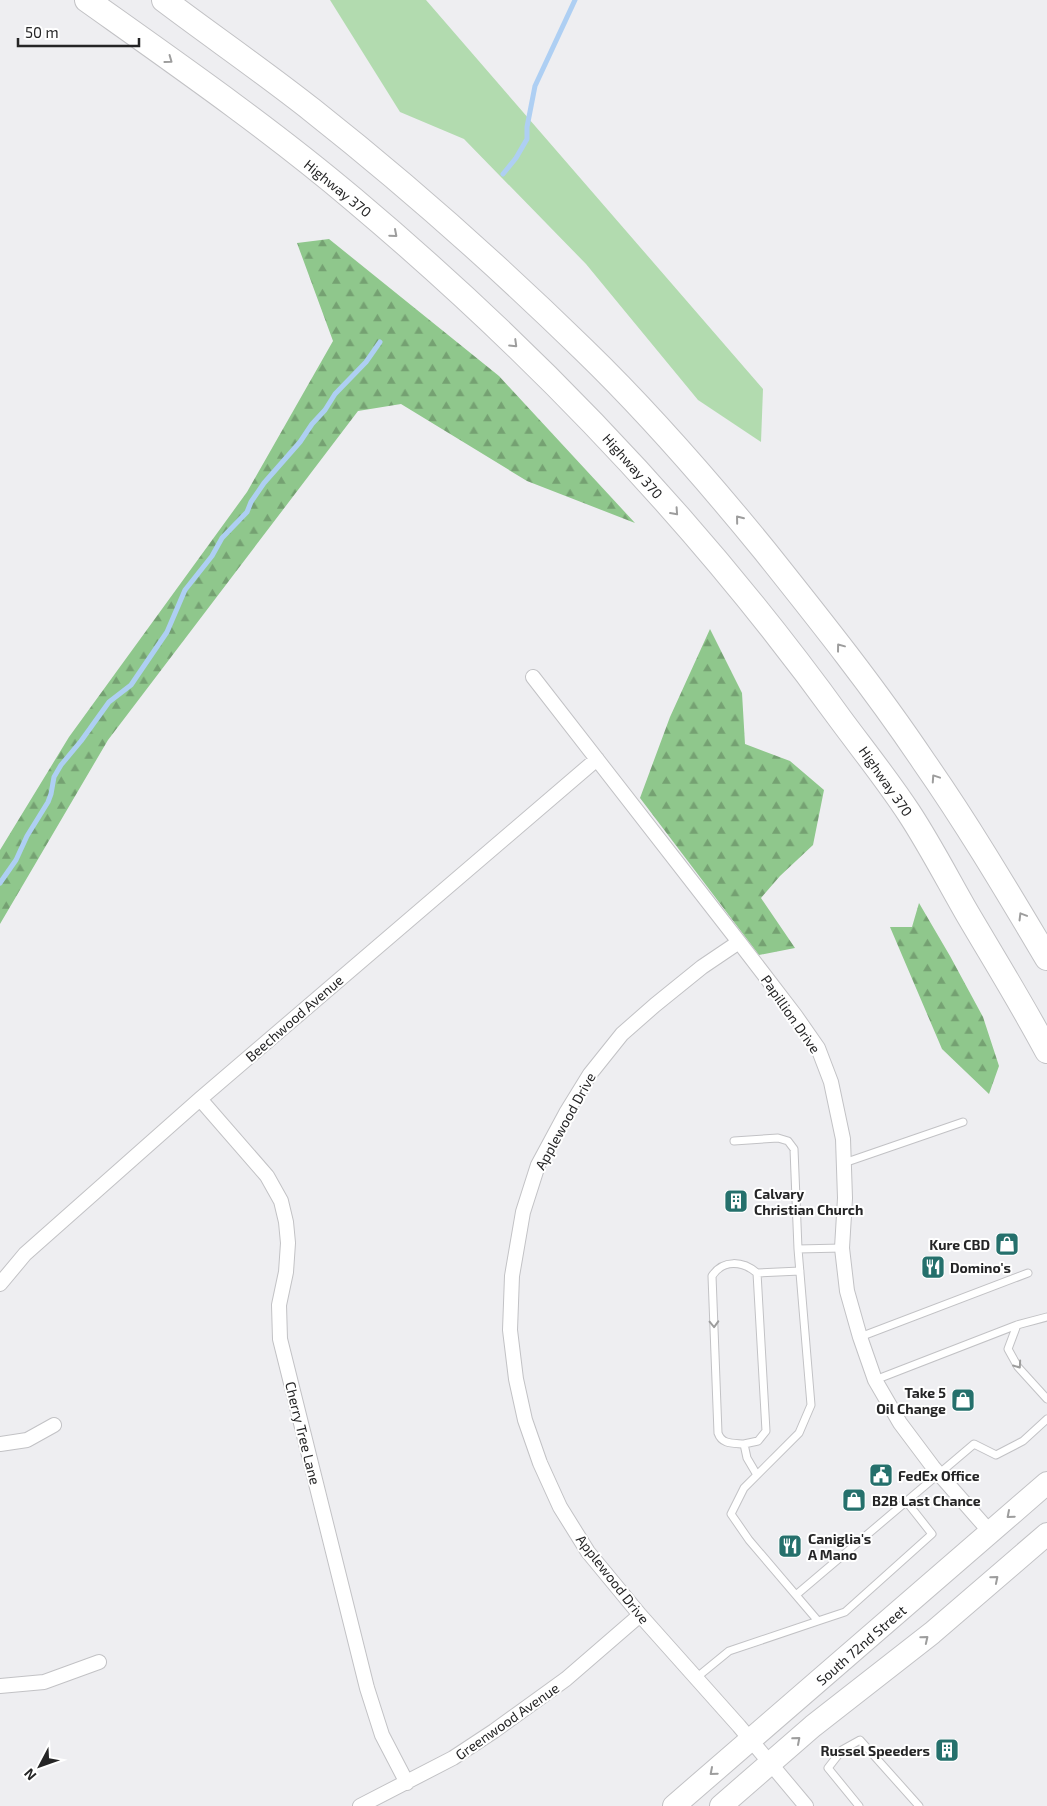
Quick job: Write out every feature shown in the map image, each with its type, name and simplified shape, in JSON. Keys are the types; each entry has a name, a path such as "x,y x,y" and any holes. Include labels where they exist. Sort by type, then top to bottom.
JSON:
{"highway":[{"name":"Highway 370","path":"87,0 286,145 415,252 565,394 623,454 691,530 776,633 909,813 1047,1051"},
{"path":"164,0 310,108 468,241 586,352 669,438 806,602 871,687 968,828 1047,958"}],"main road":[{"name":"South 72nd Street","path":"674,1806 1047,1482"},
{"path":"721,1806 820,1720 932,1633 1047,1534"}],"street":[{"name":"Papillion Drive","path":"533,677 739,942 818,1048 831,1082 843,1138 845,1198 842,1248 847,1291 875,1380 900,1423 938,1474 990,1532"},
{"name":"Beechwood Avenue","path":"0,1284 25,1254 200,1098 597,760"},
{"name":"Applewood Drive","path":"739,942 702,967 622,1034 590,1074 538,1165 523,1212 512,1276 510,1330 516,1379 525,1420 540,1463 560,1507 588,1552 640,1615 806,1806"},
{"name":"Cherry Tree Lane","path":"200,1098 267,1176 281,1201 288,1243 286,1272 279,1305 280,1339 367,1688 382,1735 407,1782"},
{"path":"0,1444 28,1440 54,1425"},
{"name":"Greenwood Avenue","path":"360,1806 453,1758 566,1679 640,1615"},
{"path":"0,1686 44,1682 99,1662"}],"lane":[{"path":"844,1163 963,1122"},
{"path":"734,1141 778,1138 788,1141 794,1149 798,1249 811,1405 799,1433 744,1488 731,1514 749,1540 818,1621"},
{"path":"798,1249 842,1248"},
{"path":"726,1264 750,1266 757,1273 766,1431 758,1441 744,1444 726,1442 720,1439 718,1433 712,1276 717,1268 726,1264"},
{"path":"757,1273 800,1271"},
{"path":"860,1337 1028,1273"},
{"path":"875,1380 1017,1325 1047,1317"},
{"path":"1017,1325 1008,1349 1018,1367 1047,1399"},
{"path":"796,1595 974,1444 996,1455 1023,1441 1047,1419"},
{"path":"744,1444 747,1458 757,1475"},
{"path":"696,1678 729,1651 845,1612 932,1534 906,1501"},
{"path":"859,1806 828,1768 842,1750 860,1740 919,1806"}],"green space":[{"path":"330,0 426,0 763,389 761,442 698,400 586,264 464,139 400,112"},
{"path":"329,239 499,376 635,523 527,481 401,404 358,411 108,740 0,924 0,850 69,737 247,492 333,341 297,243"},
{"path":"710,629 742,693 745,744 790,761 824,790 813,845 780,876 761,898 795,948 759,955 640,798 670,717"},
{"path":"919,903 983,1017 999,1066 989,1094 942,1049 890,927 912,927"}],"waterway":[{"path":"503,174 516,158 527,139 527,127 535,86 575,0"},
{"path":"0,883 16,860 27,836 48,802 54,777 61,765 109,702 131,685 167,632 185,590 212,556 222,538 247,512 251,502 264,483 300,442 335,394 366,362 380,342"}],"place":[{"name":"Calvary Christian Church","path":"736,1201"},
{"name":"Kure CBD","path":"1007,1244"},
{"name":"Domino's","path":"933,1267"},
{"name":"Take 5 Oil Change","path":"963,1400"},
{"name":"FedEx Office","path":"881,1475"},
{"name":"B2B Last Chance","path":"854,1500"},
{"name":"Caniglia's A Mano","path":"790,1546"},
{"name":"Russel Speeders","path":"947,1750"}]}
